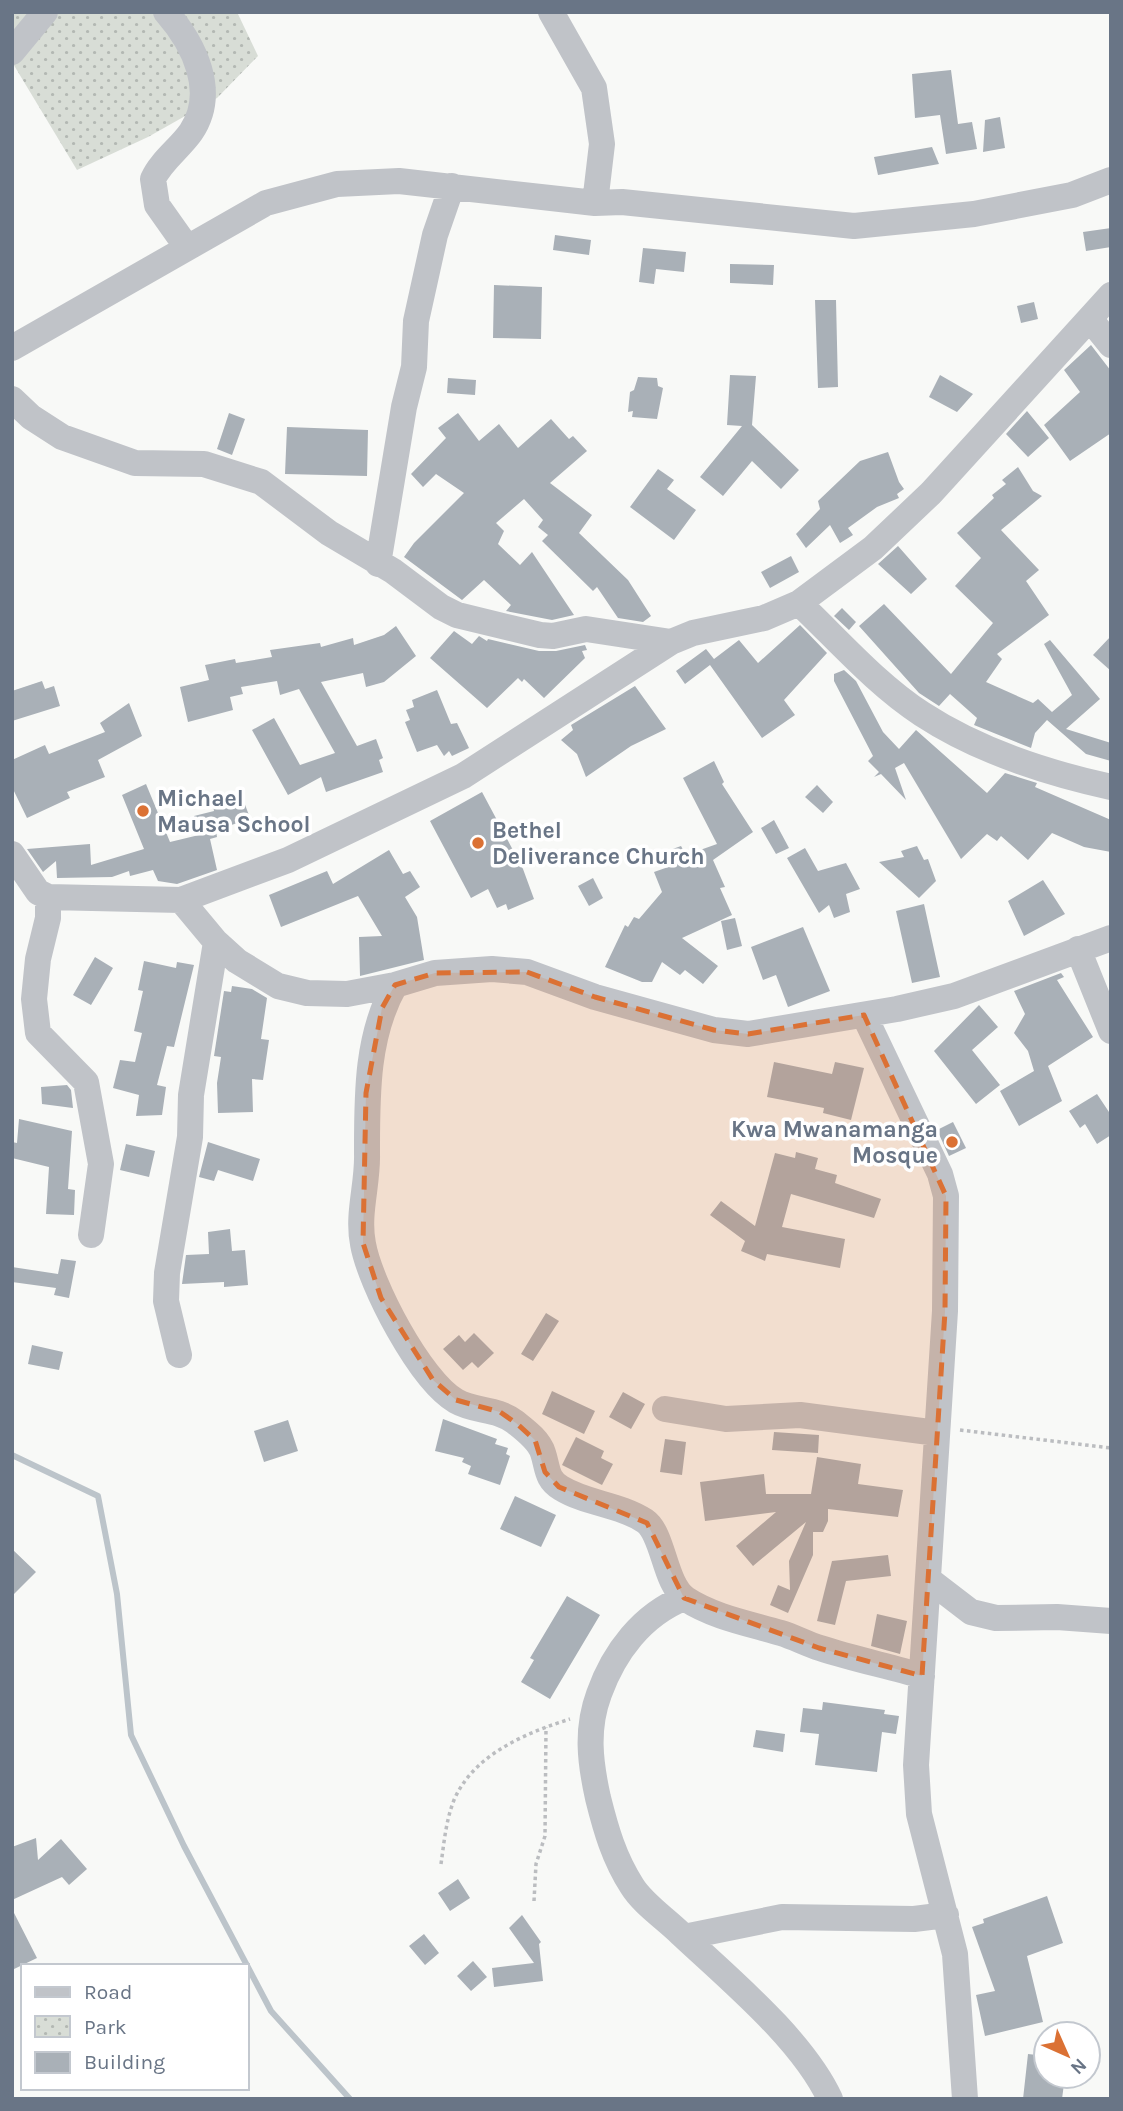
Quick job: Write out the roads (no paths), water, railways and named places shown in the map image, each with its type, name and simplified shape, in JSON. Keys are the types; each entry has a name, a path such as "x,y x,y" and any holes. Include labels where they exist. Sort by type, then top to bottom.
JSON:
{"street":[{"path":"12,52 45,12"},
{"path":"166,12 181,29 197,60 203,93 203,103 192,131 153,179 157,205 186,246"},
{"path":"551,12 594,88 602,144 595,203"},
{"path":"13,344 266,204 337,184 399,181 595,203 622,202 854,226 974,214 1072,195 1111,180"},
{"path":"378,564 404,407 414,367 416,321 435,235 452,186"},
{"path":"12,854 38,892 48,897 181,900 288,860 463,776 671,642 693,633 764,618 799,603 873,548 931,492 1111,295"},
{"path":"1090,319 1111,345"},
{"path":"12,399 31,417 62,437 135,463 204,464 261,482 329,533 457,615 540,635 553,636 586,629 671,642"},
{"path":"799,603 888,687 923,714 978,743 1030,764 1111,786"},
{"path":"48,897 48,918 38,958 34,999 38,1033 86,1082 101,1164 91,1235"},
{"path":"181,900 216,942 237,961 278,986 307,993 347,994 396,985 435,972 492,969 527,972 595,997 714,1030 748,1034 864,1015 954,996 1077,948 1111,938"},
{"path":"178,1355 166,1301 167,1273 190,1137 191,1095 216,942"},
{"path":"1077,948 1111,1031"},
{"path":"396,985 382,1009 366,1093 368,1161 362,1203 363,1243 380,1298 433,1380 456,1400 478,1409 500,1412 516,1423 535,1440 543,1453 545,1472 559,1487 582,1498 624,1510 647,1522 661,1558 684,1598 819,1648 922,1676"},
{"path":"864,1015 940,1174 946,1196 945,1311 916,1765 919,1814 955,1954 965,2099"},
{"path":"665,1409 726,1419 800,1415 937,1430"},
{"path":"929,1578 971,1612 996,1618 1056,1617 1111,1621"},
{"path":"684,1598 668,1605 635,1631 613,1660 592,1712 589,1760 610,1846 633,1889 753,2001 801,2056 830,2099"},
{"path":"684,1937 782,1917 914,1919 946,1915"}],"waterway":[{"path":"12,1455 98,1496 117,1594 131,1735 184,1846 246,1964"},
{"path":"248,1967 271,2011 350,2099"}],"place":[{"name":"Michael Mausa School","path":"143,811"},
{"name":"Bethel Deliverance Church","path":"478,843"},
{"name":"Kwa Mwanamanga Mosque","path":"952,1142"}]}
